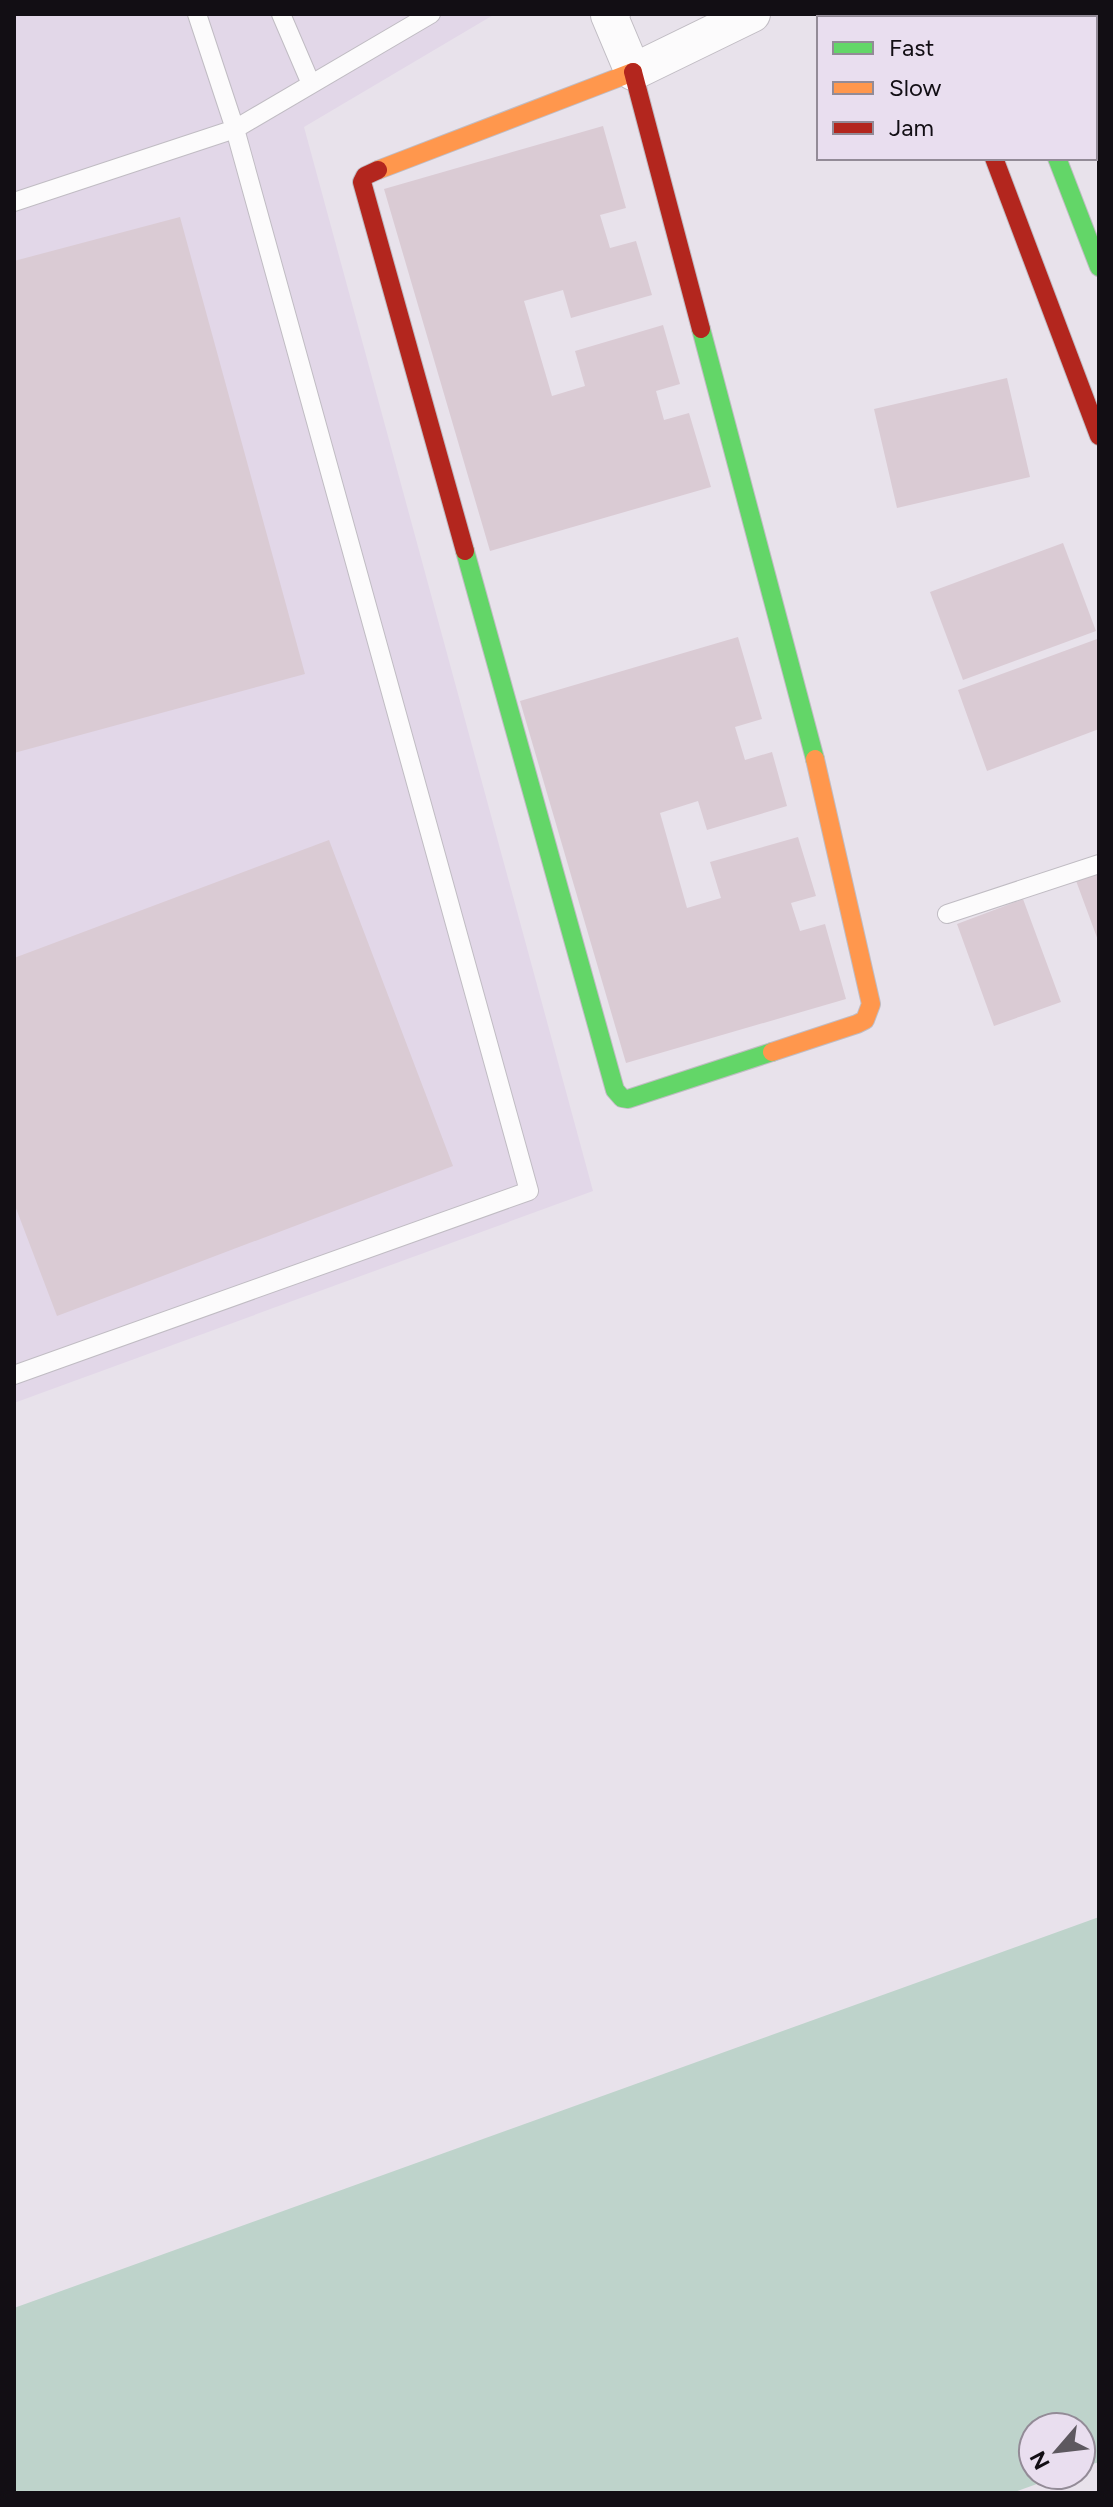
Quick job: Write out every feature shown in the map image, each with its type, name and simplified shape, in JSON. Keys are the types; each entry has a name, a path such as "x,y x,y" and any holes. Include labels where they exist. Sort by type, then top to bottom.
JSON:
{"street":[{"path":"612,14 609,15 633,72 805,720 871,1004 865,1020 857,1024 628,1099 622,1098 615,1090 362,182 372,172 633,72 752,14"},
{"path":"995,160 1099,436"},
{"path":"1058,160 1099,267"}],"lane":[{"path":"14,1375 529,1191 235,129 197,14"},
{"path":"281,14 311,84"},
{"path":"14,202 235,129 431,14"},
{"path":"947,914 1099,864"}],"shaded area":[{"path":"14,14 495,14 304,127 593,1191 14,1403"}],"green space":[{"path":"1099,1917 1099,2462 1097,2411 1017,2411 1018,2491 1012,2493 14,2493 14,2308"}],"building":[{"path":"603,126 626,208 600,215 610,248 636,241 652,295 571,318 563,290 524,301 552,396 585,386 575,351 663,325 680,384 656,391 664,420 689,413 711,487 490,551 384,189"},
{"path":"180,217 305,674 14,753 14,261"},
{"path":"1007,378 1030,477 897,508 874,409"},
{"path":"1063,543 1096,631 963,680 930,592"},
{"path":"738,637 762,719 735,727 745,760 772,752 787,806 707,830 698,801 660,813 687,908 721,898 710,862 798,837 816,896 791,903 800,931 825,924 846,999 626,1063 520,701"},
{"path":"1097,639 1099,729 987,771 958,690"},
{"path":"329,840 453,1166 57,1316 14,1203 14,958"},
{"path":"1099,869 1099,943 1075,878"},
{"path":"1023,899 1061,1002 994,1026 957,924"}],"traffic: fast":[{"path":"1058,160 1099,267"},
{"path":"701,329 815,759"},
{"path":"465,551 615,1090 622,1098 628,1099 772,1052"}],"traffic: slow":[{"path":"378,170 633,72"},
{"path":"772,1052 857,1024 865,1020 871,1004 815,759"}],"traffic: jam":[{"path":"633,72 701,329"},
{"path":"995,160 1099,436"},
{"path":"378,170 365,176 362,182 465,551"}]}
